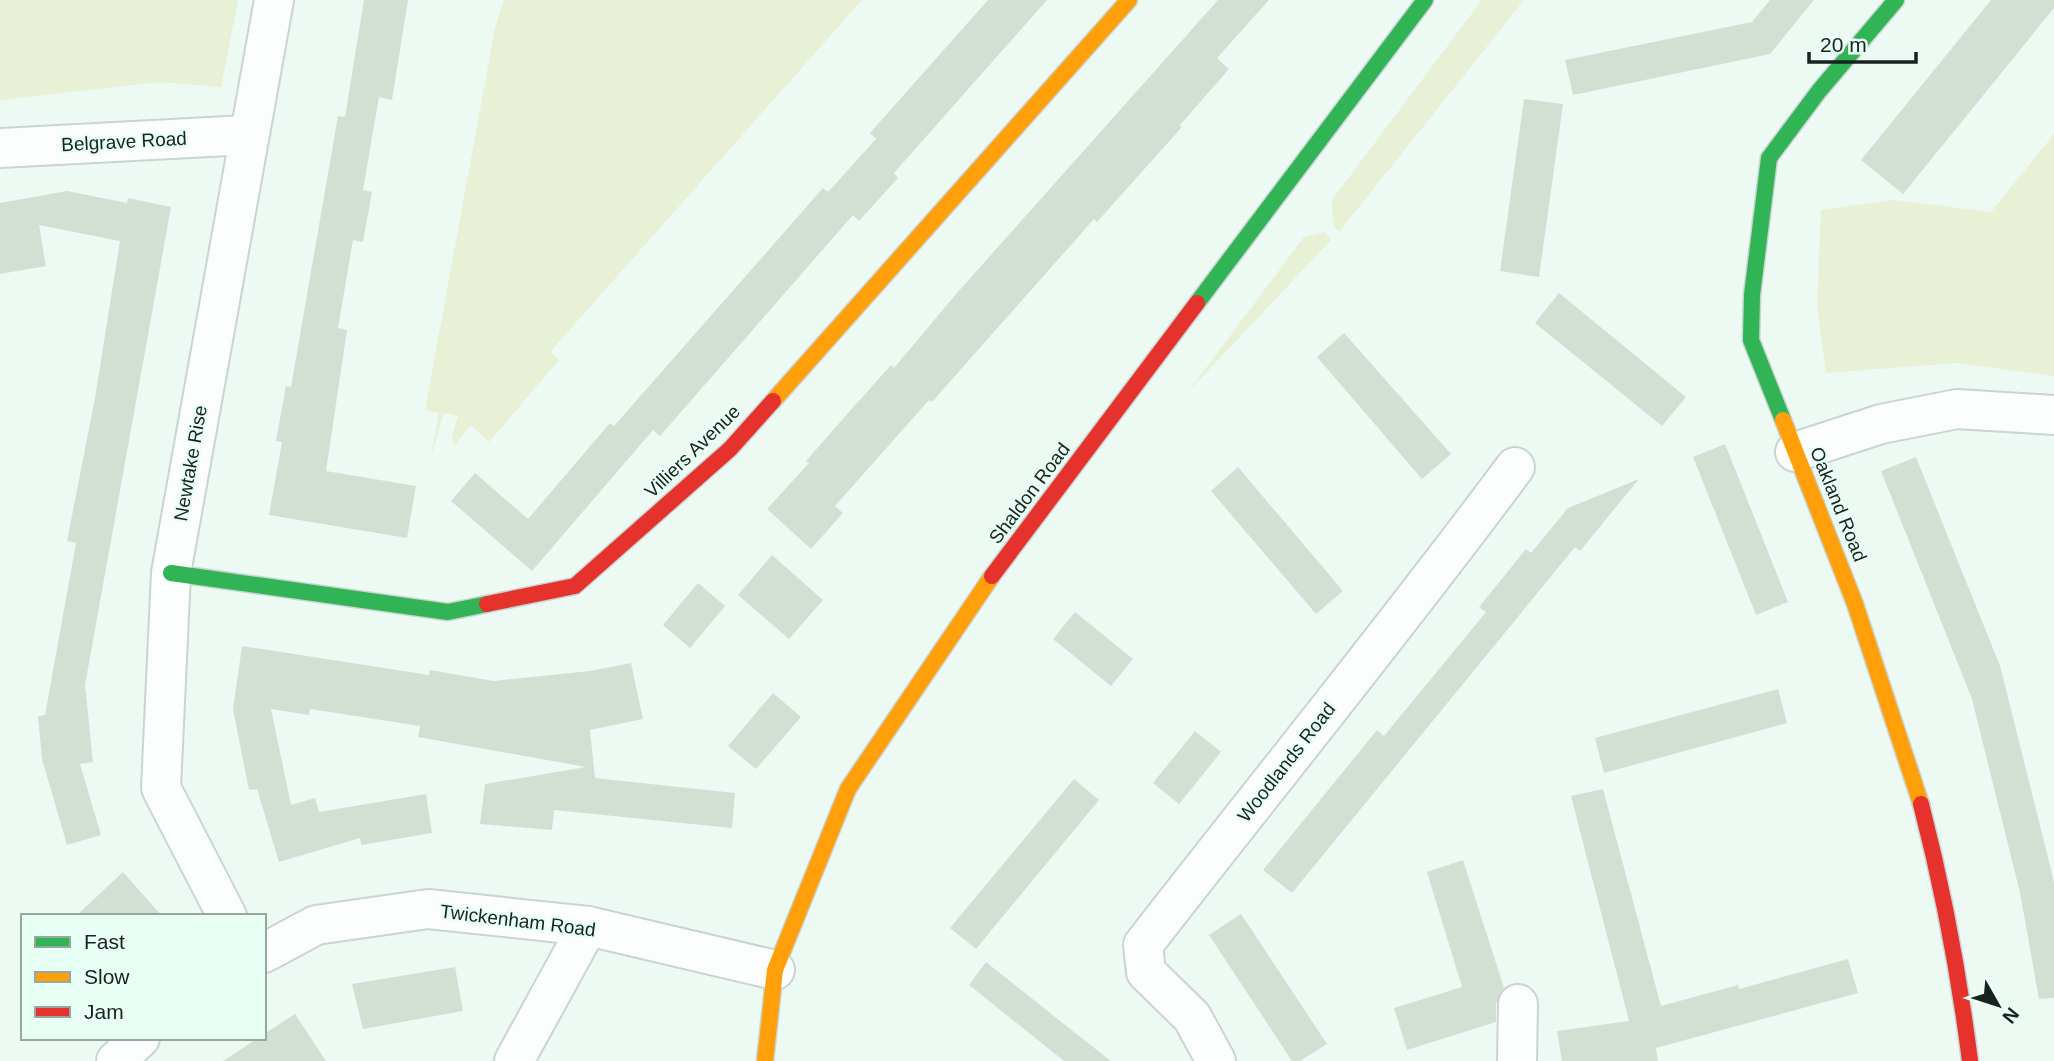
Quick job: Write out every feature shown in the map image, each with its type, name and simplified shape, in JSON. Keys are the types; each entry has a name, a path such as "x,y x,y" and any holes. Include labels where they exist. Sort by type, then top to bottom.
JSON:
{"street":[{"name":"Newtake Rise","path":"226,914 161,788 171,573 247,135 274,0"},
{"name":"Villiers Avenue","path":"171,573 448,612 575,586 730,449 1129,0"},
{"name":"Shaldon Road","path":"765,1061 775,970 848,789 985,586 1425,0"},
{"name":"Oakland Road","path":"1896,0 1819,91 1769,159 1752,295 1751,340 1866,629 1899,727 1945,897 1970,1061"},
{"name":"Belgrave Road","path":"0,148 247,135"},
{"path":"1795,452 1881,424 1957,409 2054,415"},
{"name":"Woodlands Road","path":"1216,1061 1192,1017 1146,972 1143,945 1278,770 1419,596 1515,467"},
{"name":"Twickenham Road","path":"266,952 316,925 428,909 588,926 775,970"},
{"path":"514,1061 588,926"},
{"path":"1517,1061 1518,1004"},
{"path":"116,1061 138,1040"}],"green space":[{"path":"0,0 238,0 221,87 159,82 0,100"},
{"path":"504,0 862,0 550,352 559,360 489,442 471,425 454,446 452,437 458,416 444,413 430,460 439,413 425,410 495,28"},
{"path":"1482,0 1524,0 1339,232 1333,225 1332,200"},
{"path":"2054,134 2054,376 1956,363 1826,373 1817,307 1821,210 1893,200 1991,212"},
{"path":"1325,232 1331,240 1188,392 1304,237"}],"building":[{"path":"364,0 408,0 392,100 379,97 363,190 372,192 363,242 353,240 338,328 347,330 326,471 416,486 407,538 269,515 282,442 276,441 286,386 291,387 338,116 345,117"},
{"path":"988,0 1047,0 894,173 898,178 859,221 853,215 660,436 653,430 532,571 451,501 475,473 528,519 610,423 614,426 823,188 828,192 876,139 870,133"},
{"path":"1218,0 1269,0 1217,58 1229,69 1180,125 1182,127 1097,222 1094,219 932,402 929,400 835,506 843,513 811,549 767,509 809,463 806,461 841,421 891,365 894,368 957,293"},
{"path":"1770,0 1814,0 1770,54 1573,95 1565,60 1752,22"},
{"path":"1991,0 2054,0 2054,8 1903,194 1861,160"},
{"path":"1524,99 1563,104 1539,277 1500,271"},
{"path":"67,191 127,203 128,198 171,207 85,685 93,762 80,764 101,835 67,845 42,759 38,716 45,715 76,543 67,541 95,398 120,241 39,225 46,266 0,274 0,203"},
{"path":"1559,293 1686,397 1662,426 1535,323"},
{"path":"1344,333 1451,454 1422,479 1317,357"},
{"path":"1725,444 1788,602 1756,615 1693,457"},
{"path":"1916,457 2000,666 2054,882 2054,998 2039,999 2020,893 1972,699 1881,471"},
{"path":"1238,467 1343,591 1316,614 1211,491"},
{"path":"1639,479 1580,551 1575,547 1292,893 1263,870 1377,730 1384,736 1486,612 1479,607 1526,549 1531,553 1568,508"},
{"path":"772,555 823,600 789,639 738,595"},
{"path":"698,583 725,606 690,648 663,625"},
{"path":"1075,612 1133,659 1111,686 1053,639"},
{"path":"242,646 429,675 430,670 494,681 590,671 631,663 643,719 590,730 595,778 735,793 732,828 554,810 552,830 480,824 485,784 586,767 418,737 420,726 310,709 309,715 271,709 291,805 315,798 319,812 426,794 432,833 361,845 360,838 279,862 257,789 249,790 233,709"},
{"path":"1778,689 1787,723 1604,773 1595,738"},
{"path":"773,693 801,717 756,769 728,746"},
{"path":"1195,731 1221,752 1179,804 1153,783"},
{"path":"1074,779 1099,800 976,949 950,928"},
{"path":"1603,789 1661,1006 1738,985 1739,989 1848,959 1858,993 1656,1048 1658,1061 1562,1061 1557,1031 1629,1021 1571,796"},
{"path":"1463,860 1504,988 1496,1003 1496,1022 1407,1050 1394,1008 1462,987 1427,872"},
{"path":"123,872 160,914 78,914"},
{"path":"1241,914 1327,1044 1300,1061 1292,1061 1209,935"},
{"path":"986,962 1111,1061 1064,1061 969,985"},
{"path":"455,967 463,1011 363,1029 352,984"},
{"path":"295,1014 326,1061 223,1061 255,1040 266,1040 266,1033"}],"traffic: fast":[{"path":"1197,303 1425,0"},
{"path":"1783,420 1751,340 1752,295 1769,158 1819,91 1896,0"},
{"path":"171,573 448,612 487,604"}],"traffic: slow":[{"path":"773,401 1129,0"},
{"path":"1783,420 1855,604 1921,804"},
{"path":"765,1061 775,970 848,789 992,576"}],"traffic: jam":[{"path":"992,576 1197,303"},
{"path":"487,604 575,586 730,449 773,401"},
{"path":"1921,804 1950,932 1970,1061"}]}
